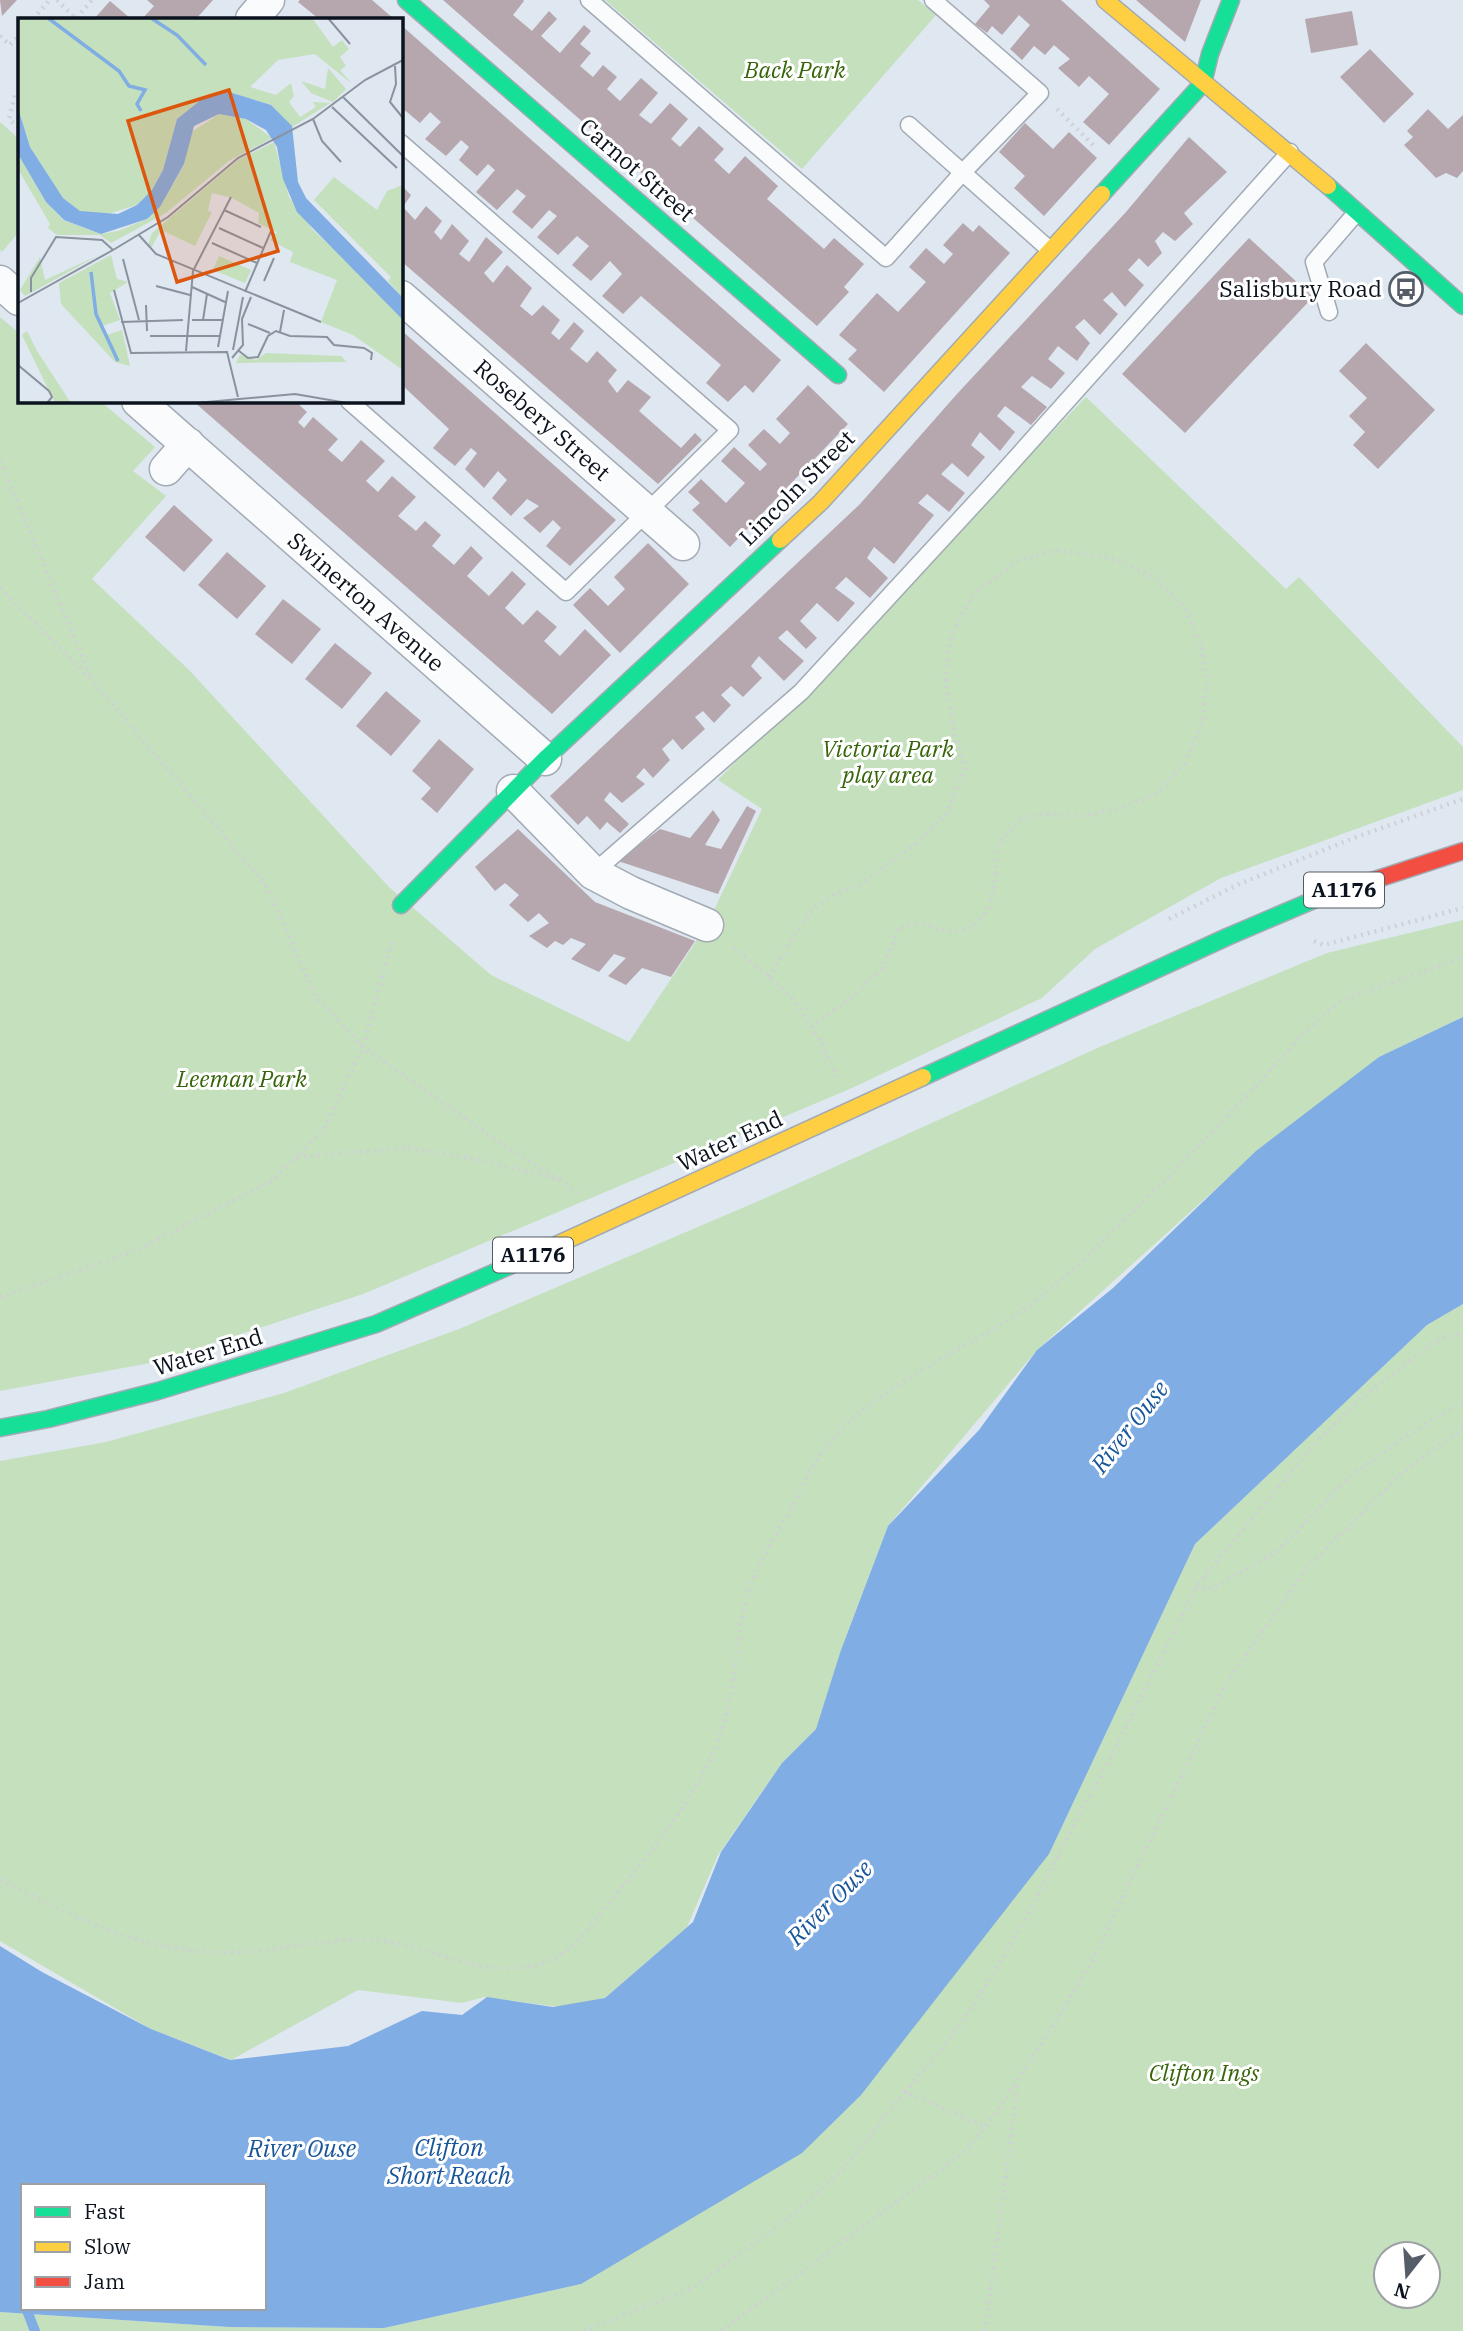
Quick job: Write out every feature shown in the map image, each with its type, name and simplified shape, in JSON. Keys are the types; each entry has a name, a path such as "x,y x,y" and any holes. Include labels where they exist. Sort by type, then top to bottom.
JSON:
{"street":[{"name":"Carnot Street","path":"407,0 838,375"},
{"path":"1105,0 1290,152 1463,306"},
{"path":"1203,83 1210,54 1231,0"},
{"name":"Lincoln Street","path":"401,905 545,759 821,502 1203,83"},
{"name":"Rosebery Street","path":"402,299 684,544"},
{"name":"Swinerton Avenue","path":"139,402 545,759"},
{"path":"166,469 188,444"},
{"path":"513,790 593,873 707,925"},
{"name":"Water End","path":"0,1428 48,1419 158,1391 376,1324 599,1227 1227,937 1316,899 1463,851"}],"lane":[{"path":"589,0 886,258 963,172 1040,93 933,0"},
{"path":"909,125 1050,250"},
{"path":"350,402 566,592 730,430 402,144"},
{"path":"593,873 801,692 989,488 1290,152"},
{"path":"1329,312 1314,262 1357,212"}],"path":[{"path":"34,18 50,0"},
{"path":"57,0 75,18"},
{"path":"77,18 93,0"},
{"path":"0,36 10,45 18,36"},
{"path":"18,91 9,119 18,127"},
{"path":"1040,93 1121,173"},
{"path":"0,460 93,681"},
{"path":"769,977 814,908 836,894 858,886 917,843 946,814 965,769 954,733 945,674 952,633 973,595 1015,562 1055,550 1116,559 1157,579 1185,608 1201,645 1207,682 1202,723 1184,764 1156,794 1118,809 1083,816 1043,814 1021,818 998,845 996,879 988,910 972,928 952,932 919,923 899,927 883,968 857,993 812,1027"},
{"path":"0,588 93,681 266,885 316,997 363,1048 503,1145 560,1180 586,1201 599,1227"},
{"path":"0,1297 135,1251 272,1181 297,1157 324,1129 363,1048 401,905"},
{"path":"1312,940 1324,945 1463,908"},
{"path":"707,925 793,998 812,1027 836,1074"},
{"path":"0,1881 85,1922 130,1940 196,1952 244,1952 350,1939 379,1940 416,1948 471,1966 501,1969 534,1966 555,1959 580,1939 663,1836 698,1781 723,1727 743,1610 752,1580 819,1456 852,1419 891,1390 1009,1320 1065,1276 1166,1180 1329,1010 1359,994 1463,958"},
{"path":"297,1157 411,1148 485,1161 560,1180"},
{"path":"584,2331 694,2287 797,2211 845,2167 960,2026 1013,1941 1196,1587 1313,1445 1362,1398 1434,1342 1463,1332"},
{"path":"1196,1587 1209,1590 1277,1552 1352,1474 1434,1418 1463,1405"},
{"path":"721,2331 963,2153 986,2127 1092,1961 1225,1685 1306,1569 1404,1471 1463,1428"},
{"path":"985,2331 1018,2078"},
{"path":"905,2092 986,2127"}],"green space":[{"name":"Back Park","path":"605,0 918,0 936,15 802,169"},
{"path":"0,122 18,138 18,233 2,252"},
{"name":"Leeman Park","path":"0,317 18,332 18,402 101,402 155,447 133,471 166,496 92,579 189,670 389,887 491,975 629,1042 707,925 762,809 718,780 1086,397 1286,589 1299,577 1463,747 1463,790 1221,878 1095,949 1042,998 852,1088 363,1294 155,1362 0,1391"},
{"path":"1463,920 1463,1017 1379,1057 1228,1178 1037,1350 888,1526 845,1639 816,1729 782,1763 718,1855 687,1927 605,1998 560,2007 484,1997 462,2003 358,1990 231,2060 151,2029 0,1941 0,1461 106,1442 284,1393 459,1329 768,1197 1102,1046 1327,953"},
{"name":"Clifton Ings","path":"1463,1304 1463,2331 0,2331 0,2312 229,2327 384,2328 581,2284 1049,1854 1195,1544 1427,1325"}],"water":[{"name":"Clifton Short Reach","path":"1463,1017 1463,1304 1427,1325 1195,1544 1049,1854 861,2095 802,2153 581,2284 384,2328 229,2327 0,2312 0,1946 42,1972 151,2029 230,2060 348,2046 422,2011 462,2015 487,1997 553,2007 605,1998 693,1922 721,1852 782,1763 816,1729 841,1650 888,1526 979,1430 1037,1350 1113,1288 1256,1151 1379,1057"}],"building":[{"path":"0,0 17,0 2,16"},
{"path":"147,0 213,0 197,18 143,18 154,6"},
{"path":"372,0 393,18 318,18 298,2"},
{"path":"443,0 523,0 513,15 532,31 549,11 557,19 541,36 560,53 584,25 591,31 580,44 591,53 580,66 593,77 603,65 617,77 607,89 620,101 641,78 658,93 639,115 651,124 670,103 688,119 671,139 680,147 699,126 724,149 714,160 729,174 745,156 778,186 767,199 824,249 834,238 864,264 844,287 849,292 817,326"},
{"path":"984,0 1061,0 1160,89 1109,145 1083,122 1109,94 1089,76 1079,87 1058,68 1070,59 1054,45 1045,55 1034,46 1022,60 1010,49 1030,25 1019,15 1002,35 992,26 987,33 975,24 990,6"},
{"path":"1136,0 1201,0 1185,42"},
{"path":"110,1 130,18 95,18"},
{"path":"1352,11 1358,45 1311,53 1305,19"},
{"path":"402,26 781,360 753,393 745,385 728,402 706,383 721,365 641,296 623,314 602,296 622,274 610,261 591,281 572,265 589,246 577,236 558,255 537,237 557,216 549,210 532,229 512,212 526,196 517,189 497,210 476,192 495,170 488,164 477,176 459,160 469,147 461,140 446,156 425,139 441,122 430,112 420,123 402,108"},
{"path":"1370,49 1414,94 1384,123 1340,77"},
{"path":"1428,109 1448,129 1463,115 1463,171 1457,178 1446,173 1436,178 1404,145 1413,137 1407,131"},
{"path":"1025,123 1053,149 1069,132 1097,158 1044,216 1014,188 1025,176 999,152"},
{"path":"1189,137 1227,172 1184,213 1193,224 1175,241 1163,232 1155,241 1162,253 1148,267 1139,258 1128,270 1144,285 1125,307 1112,292 1103,300 1118,314 1100,335 1084,319 1075,327 1090,343 1077,361 1058,346 1048,359 1065,373 1051,389 1032,376 1021,387 1047,407 1031,425 1005,406 997,416 1015,432 1000,451 980,432 971,445 985,457 968,477 952,463 941,474 965,493 949,512 927,494 918,503 934,515 894,564 874,547 867,558 888,578 870,598 846,577 835,588 855,603 838,622 817,603 800,621 817,638 806,649 787,630 778,638 804,661 784,681 759,656 751,666 762,678 743,697 731,686 721,695 731,705 714,723 703,711 695,717 705,729 682,750 673,739 662,749 670,760 653,778 644,768 636,777 645,784 622,803 610,792 604,800 629,824 620,833 607,822 600,830 587,816 578,825 550,796 860,504 957,394 1126,212"},
{"path":"402,186 411,195 403,207 415,220 426,206 442,221 434,232 441,240 452,224 469,241 459,254 469,262 486,237 503,252 484,273 493,283 507,265 532,288 520,306 532,316 543,305 560,320 551,333 559,340 574,322 584,331 570,349 587,363 597,351 617,370 608,381 617,393 628,380 651,397 639,411 681,448 695,433 702,440 658,484 402,262"},
{"path":"963,223 973,232 979,225 1010,253 884,392 848,359 857,350 839,335 877,293 898,312 926,282 909,267 926,248 944,264 953,254 943,245"},
{"path":"1249,238 1313,297 1185,433 1122,374"},
{"path":"402,331 616,520 570,566 546,546 561,528 553,520 540,533 523,518 539,506 527,499 511,516 492,498 507,480 498,471 484,488 465,469 477,453 471,448 455,466 433,448 449,429 403,386"},
{"path":"1366,343 1435,410 1378,469 1353,445 1365,432 1349,416 1367,398 1339,371"},
{"path":"808,385 848,424 730,547 692,510 700,503 688,492 701,479 726,503 745,483 721,461 734,447 760,471 767,464 748,445 764,429 780,444 790,433 776,419"},
{"path":"194,402 296,402 307,412 298,422 304,428 313,417 338,439 328,450 342,462 361,440 385,461 366,481 378,492 392,476 416,497 398,516 416,531 425,521 441,535 432,546 454,565 471,546 483,558 467,576 489,596 512,571 526,584 505,608 523,625 537,610 557,627 544,641 560,656 585,629 611,655 552,714"},
{"path":"174,505 213,540 184,572 145,537"},
{"path":"648,543 689,584 620,653 573,605 590,588 608,606 625,589 614,577"},
{"path":"227,552 266,586 237,619 198,585"},
{"path":"283,599 321,629 292,664 255,634"},
{"path":"335,643 372,673 342,709 305,679"},
{"path":"386,691 421,721 391,756 356,726"},
{"path":"439,739 474,769 437,813 421,799 431,788 412,771"},
{"path":"747,806 756,811 718,894 618,861 660,829 690,838 713,810 720,820 705,845 721,849"},
{"path":"518,829 595,902 695,941 671,977 642,968 626,985 608,976 626,958 614,954 599,972 571,959 586,944 571,938 563,945 555,941 547,948 529,936 549,923 539,913 528,922 509,905 519,895 505,883 495,891 475,867"}],"waterway":[{"path":"27,2310 35,2331"}],"traffic: fast":[{"path":"406,0 838,375"},
{"path":"1102,194 1203,83 1210,54 1231,0"},
{"path":"1328,186 1463,306"},
{"path":"401,905 545,759 780,540"},
{"path":"923,1077 1227,937 1316,899 1350,888"},
{"path":"0,1428 48,1419 158,1391 376,1324 530,1257"}],"traffic: slow":[{"path":"1105,0 1328,186"},
{"path":"780,540 821,502 1102,194"},
{"path":"530,1257 923,1077"}],"traffic: jam":[{"path":"1350,888 1463,851"}],"place":[{"name":"Salisbury Road","path":"1406,289"}],"park label":[{"name":"Victoria Park play area","path":"888,762"}],"water label":[{"name":"River Ouse","path":"1130,1427"},
{"name":"River Ouse","path":"830,1903"},
{"name":"River Ouse","path":"302,2149"}]}
